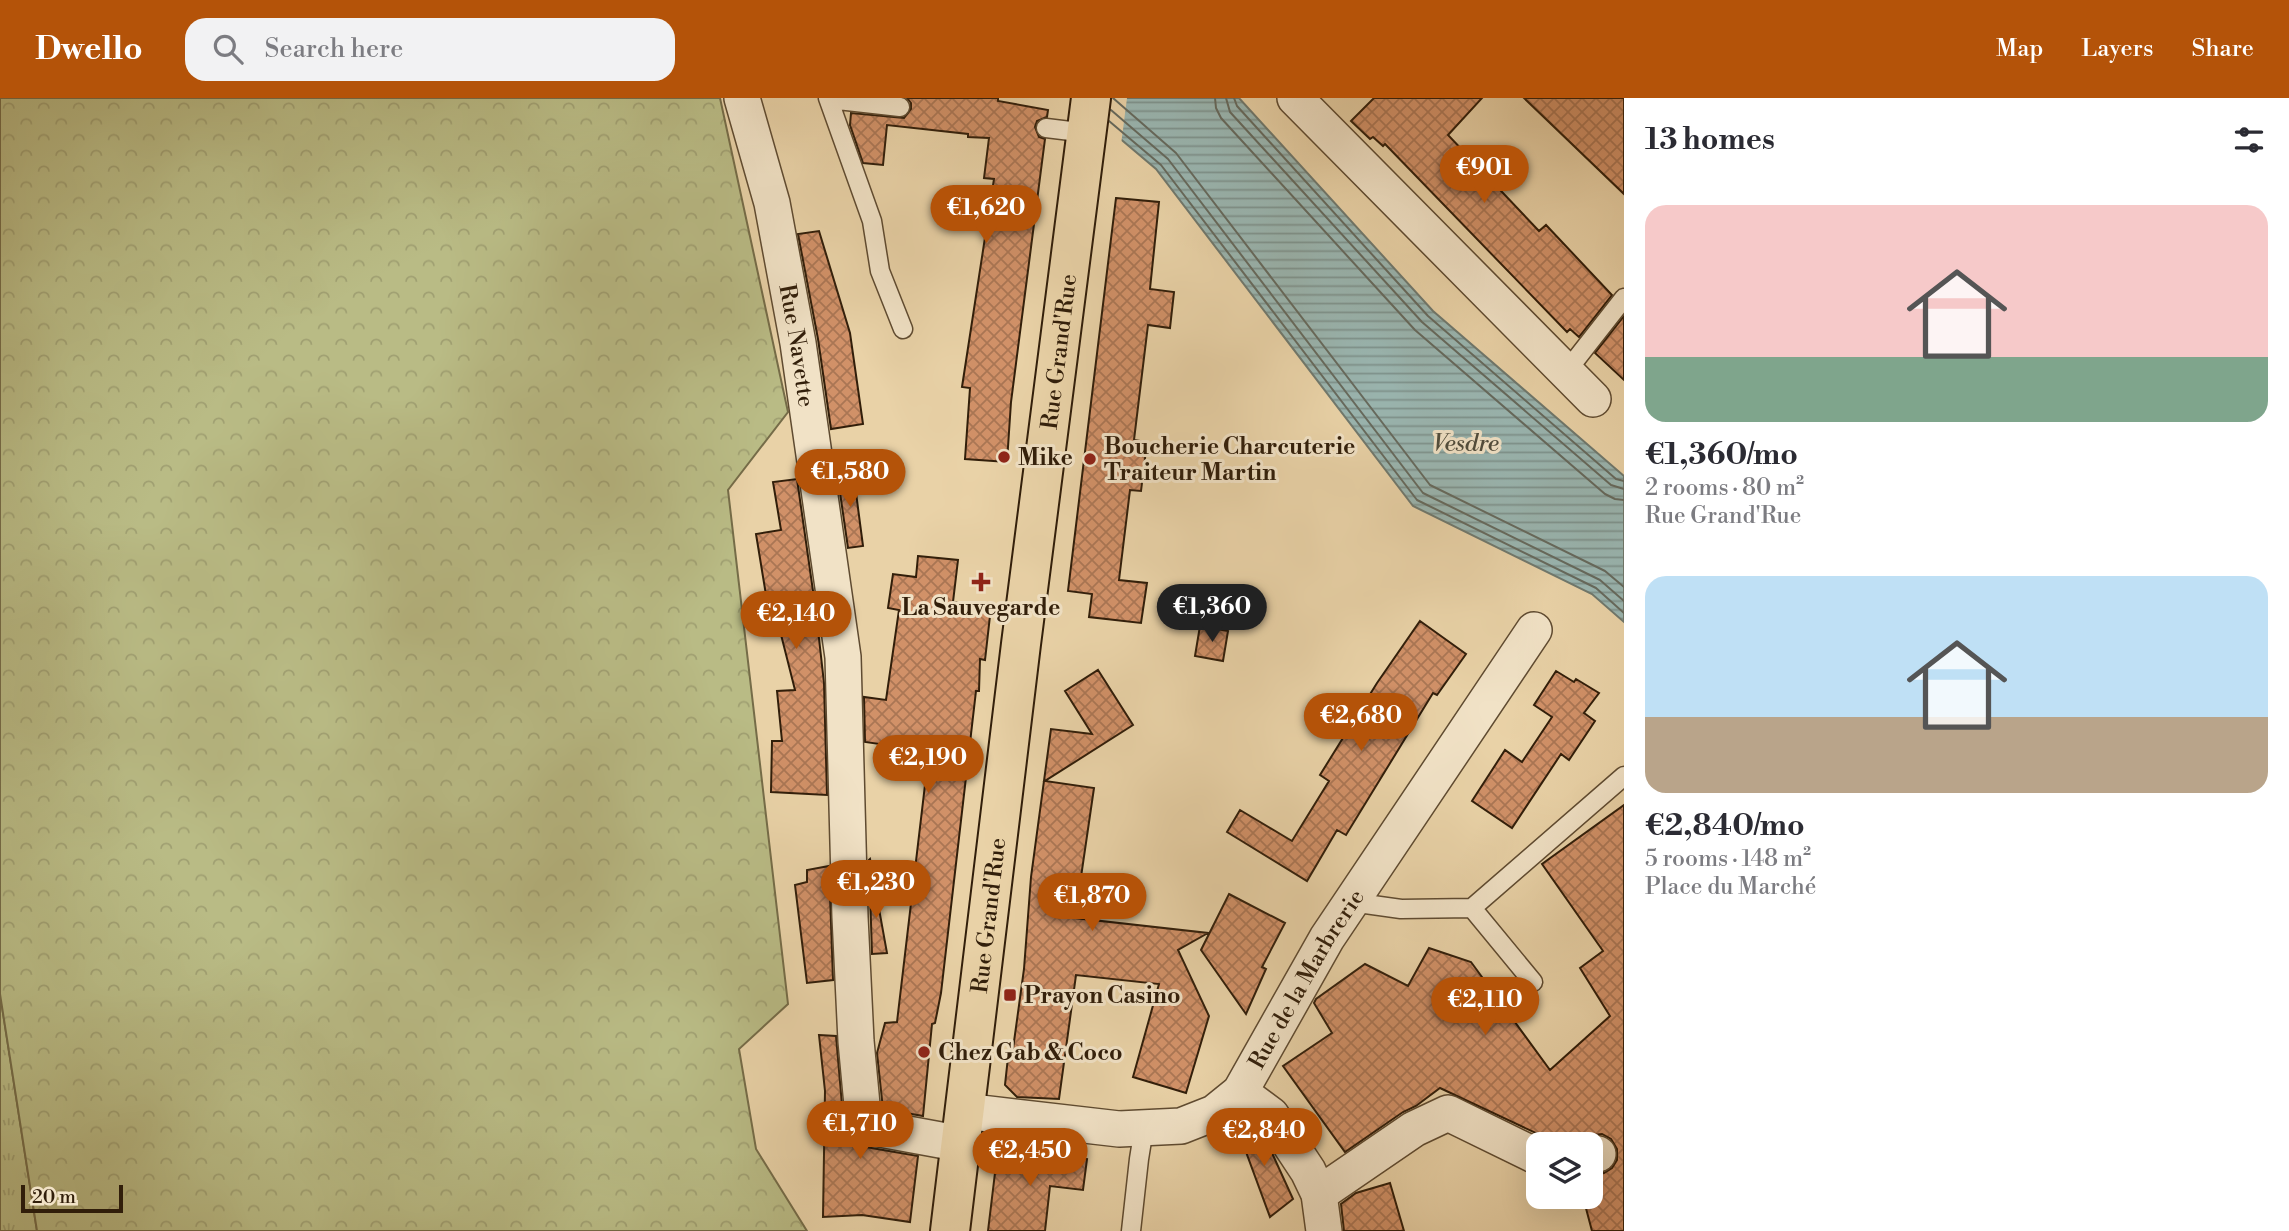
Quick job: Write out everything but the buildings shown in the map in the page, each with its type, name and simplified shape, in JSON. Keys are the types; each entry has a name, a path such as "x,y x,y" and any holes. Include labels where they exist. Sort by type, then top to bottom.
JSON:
{"main road":[{"name":"Rue Grand'Rue","path":"950,1231 1088,119"}],"street":[{"name":"Rue Navette","path":"742,98 772,203 797,343 843,657 849,917 864,1126 963,1128"},
{"path":"1295,98 1592,399"},
{"name":"Rue de la Marbrerie","path":"963,1128 1119,1129 1181,1126 1214,1114 1240,1093 1327,938 1534,630"},
{"path":"1240,1093 1271,1115 1308,1171 1319,1194 1324,1231"},
{"path":"1319,1194 1415,1129 1448,1113 1526,1151"}],"lane":[{"path":"900,107 829,99 872,221 880,271 902,329"},
{"path":"1046,128 1088,119"},
{"path":"1566,372 1624,298"},
{"path":"1351,902 1401,909 1472,908 1624,776"},
{"path":"1472,908 1533,982"},
{"path":"1131,1231 1144,1128"}],"green space":[{"path":"0,98 720,98 788,412 728,490 788,1004 739,1049 756,1149 807,1231 37,1231 0,994"},
{"path":"0,994 37,1231 0,1231"}],"water":[{"name":"Vesdre","path":"1072,98 1239,98 1433,311 1624,476 1624,622 1592,594 1413,506 1156,169"}],"pier":[{"path":"1069,98 1127,98 1121,145 1070,101"}],"place":[{"name":"Mike","path":"1004,457"},
{"name":"Boucherie Charcuterie Traiteur Martin","path":"1090,459"},
{"name":"La Sauvegarde","path":"981,582"},
{"name":"Prayon Casino","path":"1010,995"},
{"name":"Chez Gab & Coco","path":"924,1052"}]}
